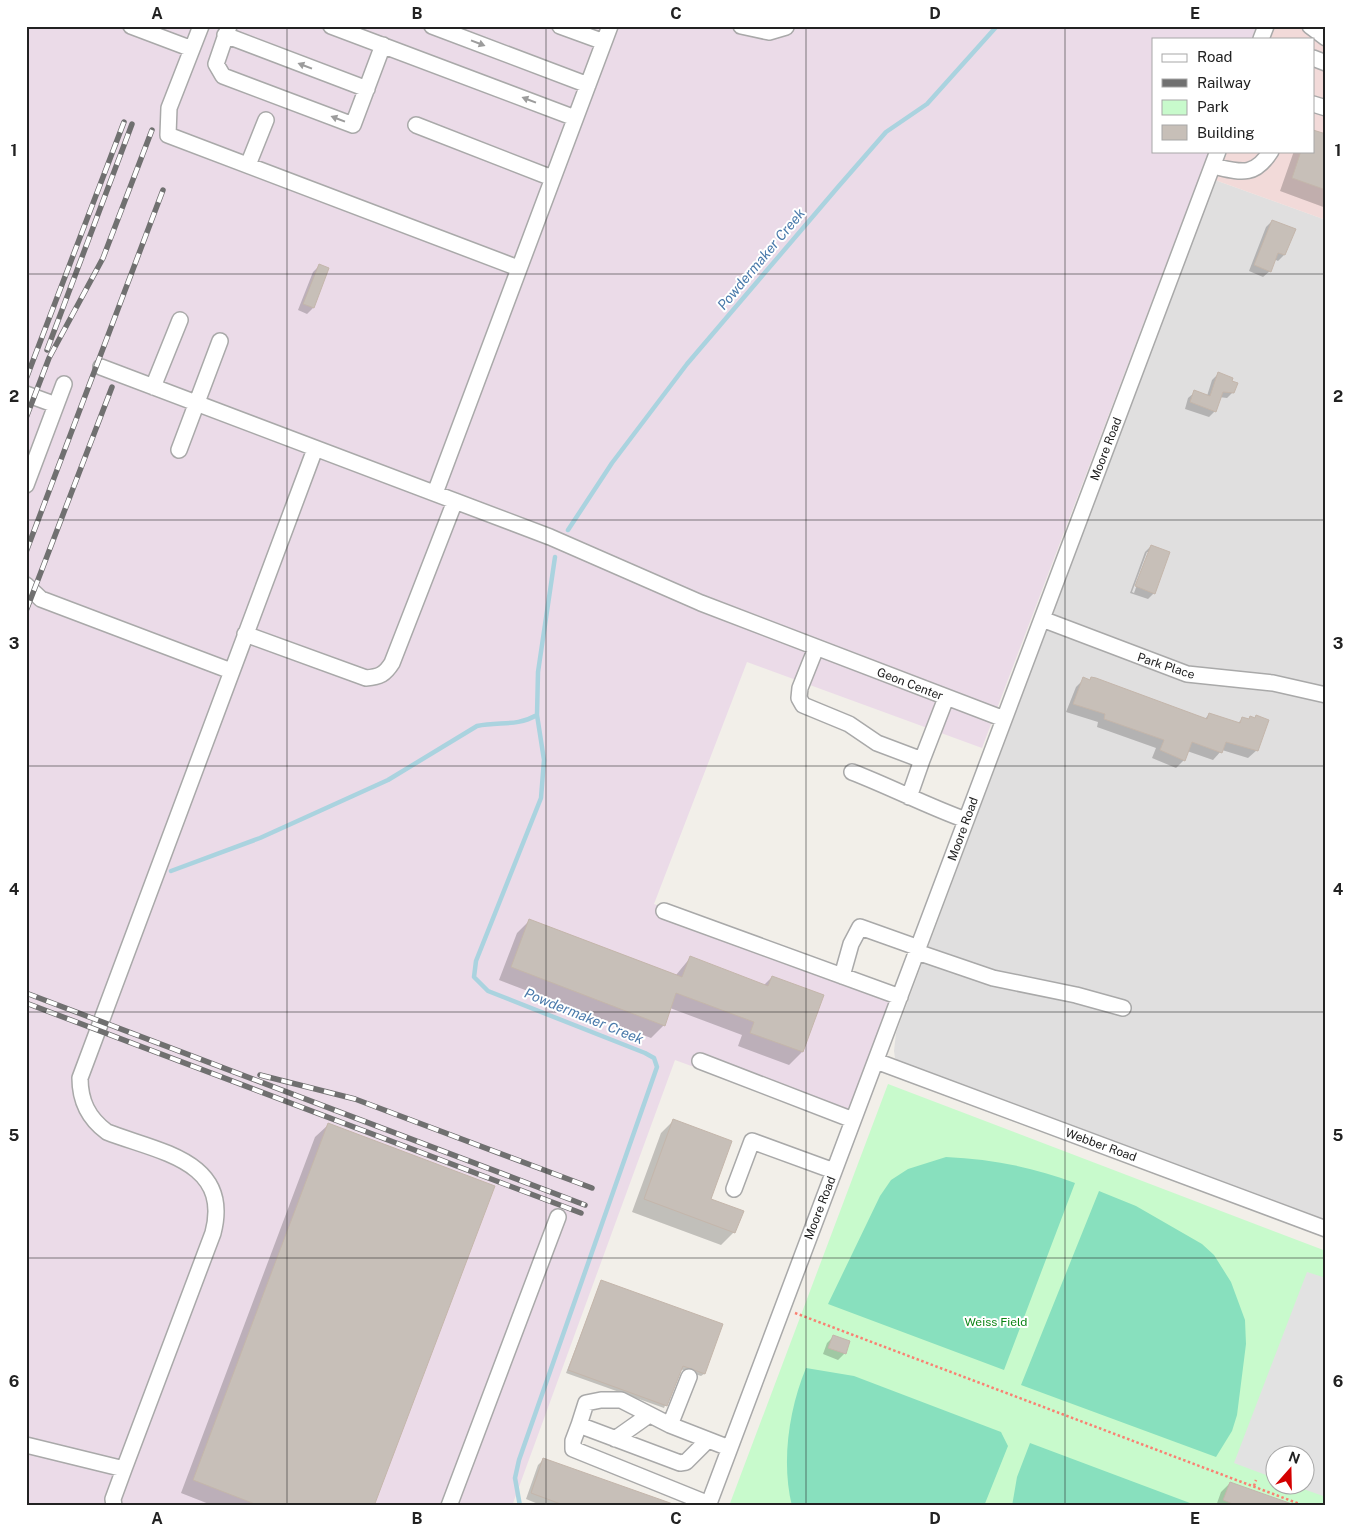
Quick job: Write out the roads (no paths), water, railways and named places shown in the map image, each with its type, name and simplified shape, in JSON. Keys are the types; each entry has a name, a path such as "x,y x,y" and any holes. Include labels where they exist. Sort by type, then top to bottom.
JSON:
{"street":[{"path":"131,26 192,50"},
{"path":"201,26 169,108 168,135 518,268"},
{"path":"331,26 575,118"},
{"path":"432,26 588,85"},
{"path":"560,26 604,42"},
{"path":"435,492 610,26"},
{"path":"741,26 770,32 786,27"},
{"path":"1261,38 1266,26"},
{"path":"1310,26 1326,38"},
{"path":"367,89 227,31 216,64 223,76 353,125 367,89 383,46"},
{"path":"1314,58 1326,63"},
{"path":"1314,104 1326,108"},
{"path":"248,166 266,120"},
{"path":"416,125 552,178"},
{"name":"Moore Road","path":"708,1505 1218,152"},
{"path":"1213,166 1238,172 1252,170 1263,164 1270,152"},
{"path":"153,387 180,320"},
{"path":"179,450 220,341"},
{"name":"Geon Center","path":"101,367 558,540 680,595 1004,720"},
{"path":"26,485 64,384"},
{"path":"26,394 56,405"},
{"path":"114,1506 114,1499 124,1469 213,1233 217,1204 210,1184 196,1168 178,1158 107,1132 99,1126 86,1110 82,1100 80,1078 315,449"},
{"path":"245,634 366,678 377,677 386,673 392,663 455,500"},
{"path":"26,586 41,599 231,671"},
{"name":"Park Place","path":"1042,619 1187,674 1273,684 1326,695"},
{"path":"816,648 800,688 799,698 803,705 849,724 877,743 922,760"},
{"path":"909,797 946,698"},
{"path":"852,772 895,788 909,797 966,820"},
{"path":"664,911 900,997"},
{"path":"842,976 851,944 860,927 993,978 1076,995 1123,1008"},
{"path":"700,1060 853,1120"},
{"name":"Webber Road","path":"876,1061 1326,1229"},
{"path":"734,1190 752,1141 834,1171"},
{"path":"449,1506 558,1217"},
{"path":"670,1426 689,1377"},
{"path":"708,1505 573,1449 573,1441 586,1404 601,1400 622,1400 670,1426 729,1448"},
{"path":"615,1438 649,1416"},
{"path":"579,1425 680,1463 686,1462 708,1440"},
{"path":"26,1444 124,1469"}],"waterway":[{"name":"Powdermaker Creek","path":"568,530 612,463 687,364 886,132 927,104 997,26"},
{"name":"Powdermaker Creek","path":"520,1506 515,1478 519,1460 657,1067 654,1058 645,1053 488,991 474,977 476,961 541,798 544,760 537,715 538,672 555,557"},
{"path":"171,871 260,838 388,780 477,726 522,721 537,715"}],"railway":[{"path":"26,379 124,122"},
{"path":"47,350 132,124"},
{"path":"26,418 49,358 103,258 152,130"},
{"path":"26,552 163,190"},
{"path":"26,611 112,387"},
{"path":"26,993 585,1205"},
{"path":"26,1003 581,1213"},
{"path":"260,1075 355,1099 592,1188"}],"park label":[{"name":"Weiss Field","path":"996,1322"}]}
